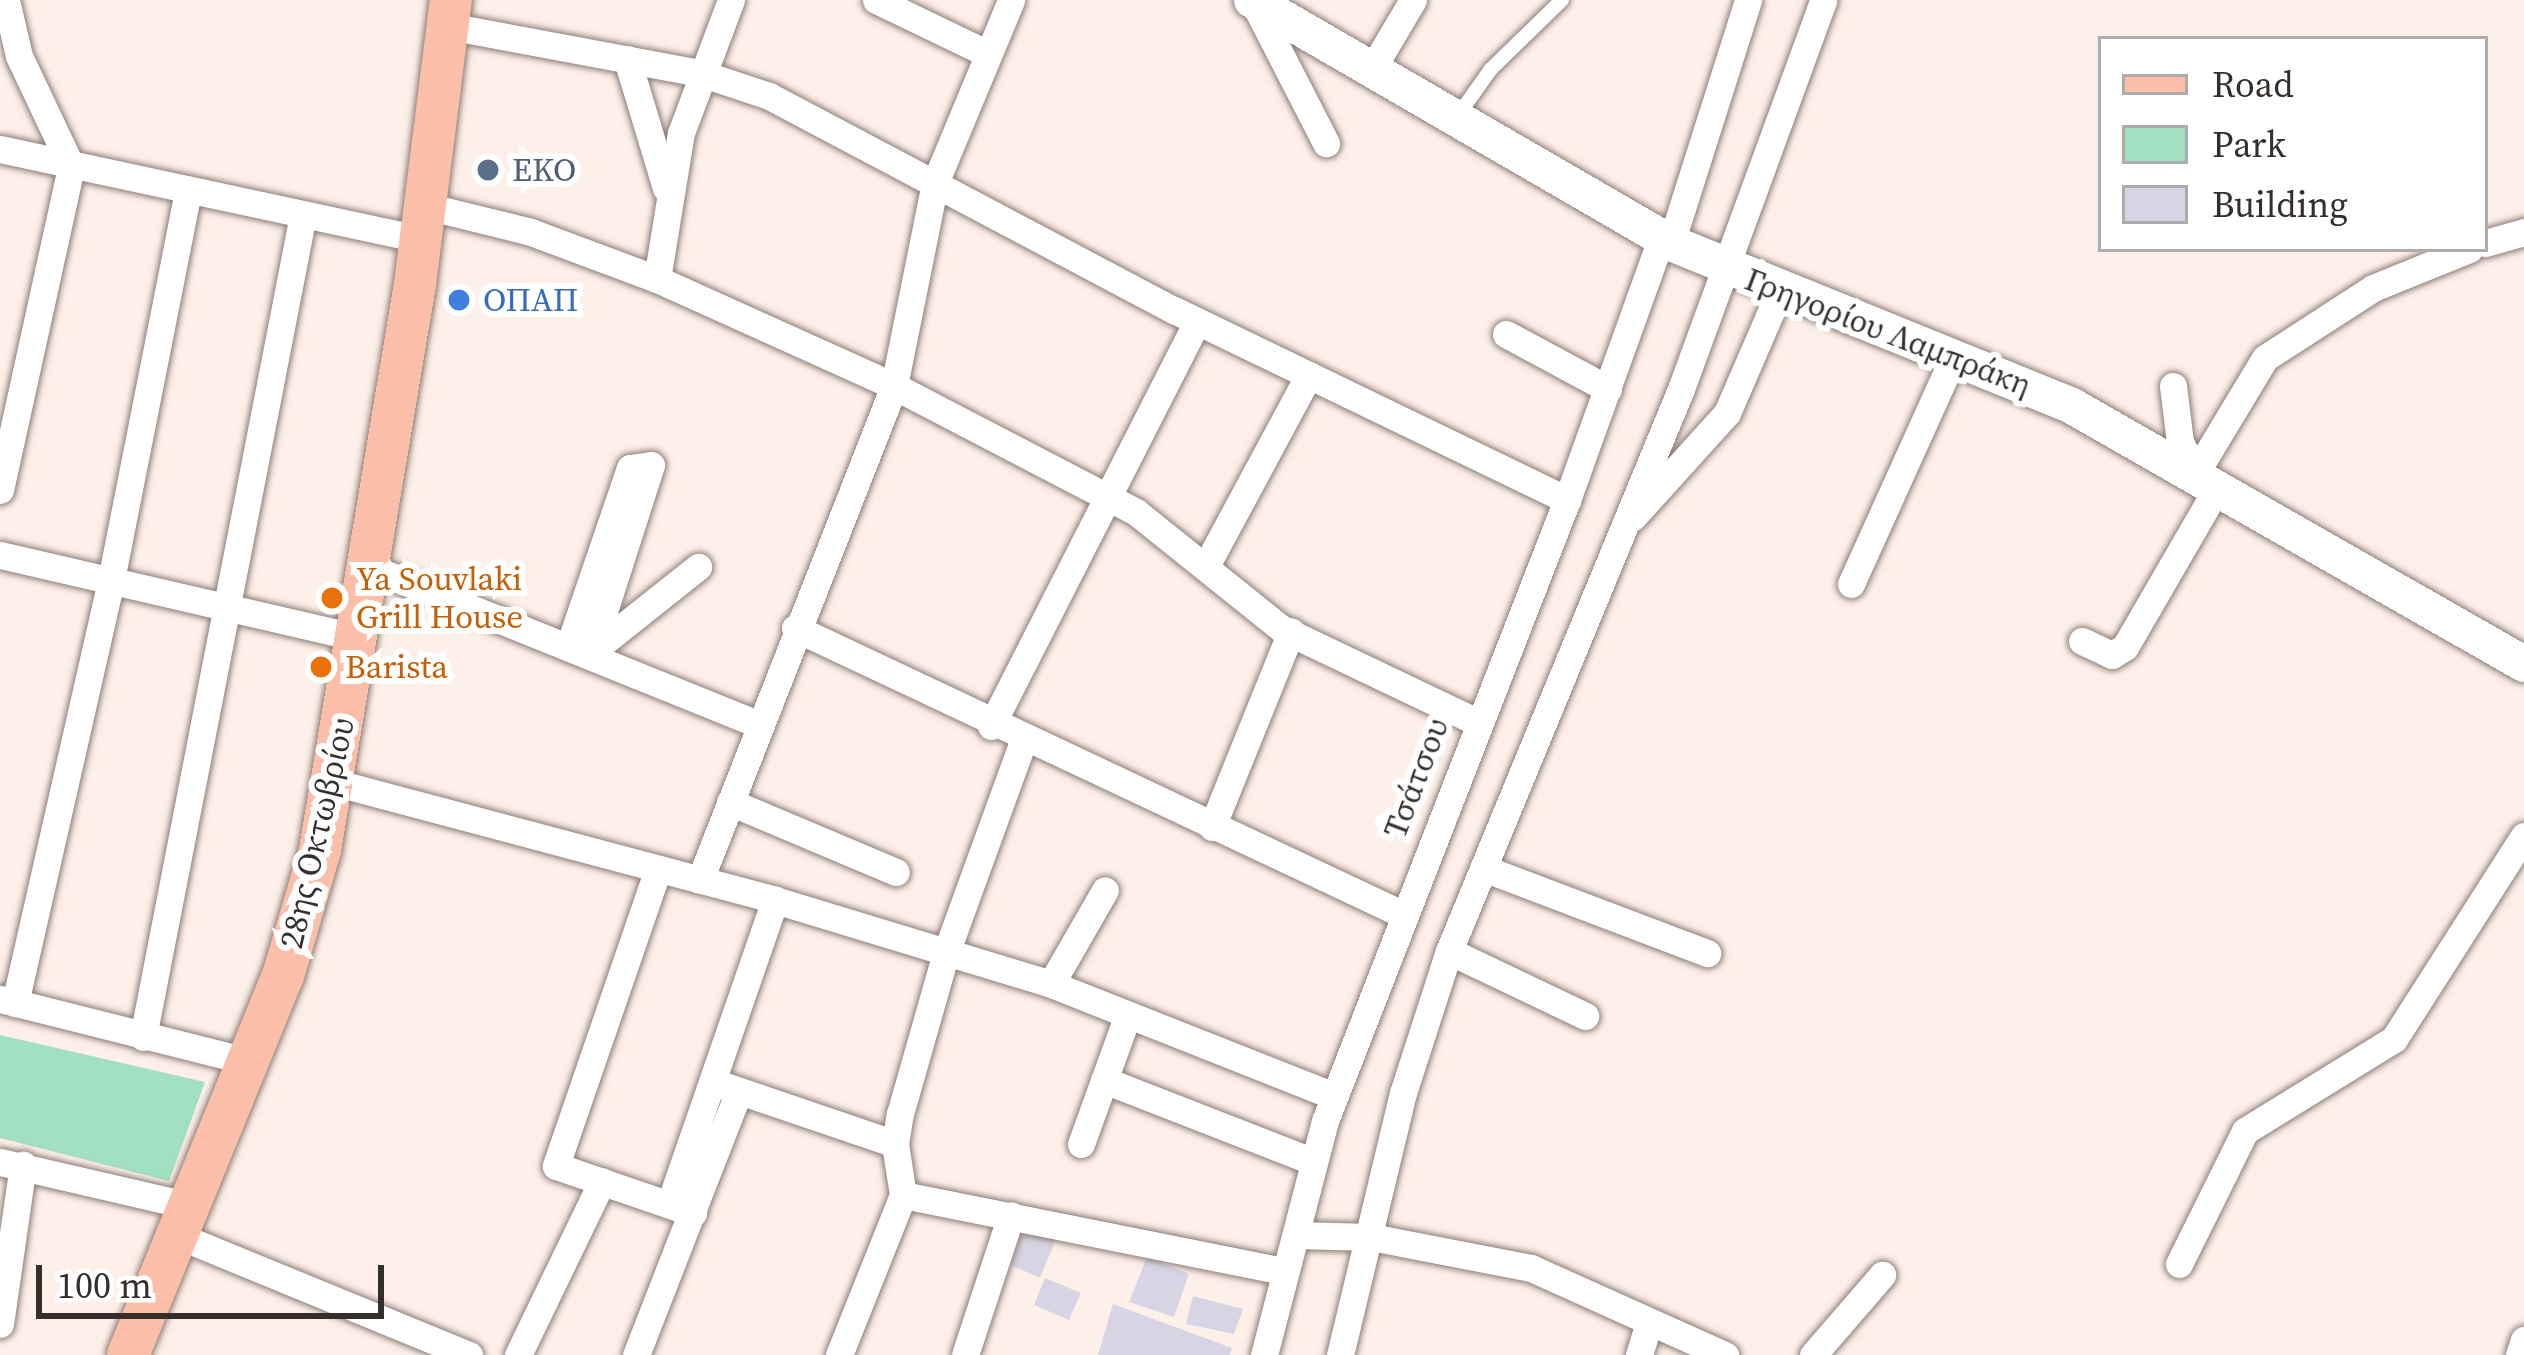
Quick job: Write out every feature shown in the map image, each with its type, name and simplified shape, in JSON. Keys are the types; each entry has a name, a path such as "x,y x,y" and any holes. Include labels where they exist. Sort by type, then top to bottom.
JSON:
{"main road":[{"name":"28ης Οκτωβρίου","path":"128,1355 283,976 333,782 423,223 450,13"}],"street":[{"path":"0,490 71,166 20,56 6,0"},
{"path":"657,279 700,73 731,0"},
{"path":"876,0 988,54"},
{"path":"700,880 757,724 894,386 934,182 1011,0"},
{"path":"1253,0 1326,143"},
{"name":"Γρηγορίου Λαμπράκη","path":"1253,0 1727,271 2072,406 2524,664"},
{"path":"1372,68 1413,0"},
{"name":"Τσάτσου","path":"1264,1355 1312,1161 1334,1096 1666,239 1748,0"},
{"path":"1340,1355 1403,1093 1449,951 1727,271 1823,0"},
{"path":"450,13 700,73 769,96 1197,321 1567,500"},
{"path":"627,59 670,204"},
{"path":"0,149 303,215 531,232 657,279 894,386 1103,494 1291,631 1477,722"},
{"path":"188,190 111,580 7,1001 250,1062"},
{"path":"142,1037 233,605 303,215"},
{"path":"2488,243 2524,232"},
{"path":"2082,640 2120,653 2265,358 2373,288 2462,252"},
{"path":"1625,526 1726,413 1779,293"},
{"path":"991,725 1103,494 1197,321"},
{"path":"1505,334 1608,389"},
{"path":"1852,584 1954,356"},
{"path":"1206,566 1309,375"},
{"path":"2173,386 2180,442 2201,481"},
{"path":"651,465 580,647 630,467 651,465"},
{"path":"0,555 233,605 358,638"},
{"path":"369,567 580,647 757,724"},
{"path":"580,647 698,567"},
{"path":"795,628 1023,741 1402,914"},
{"path":"1211,827 1291,631"},
{"path":"839,1355 903,1195 895,1144 946,953 1023,741"},
{"path":"333,782 775,900 1052,984 1334,1096"},
{"path":"730,802 896,872"},
{"path":"2179,1264 2246,1131 2394,1039 2524,836"},
{"path":"658,868 556,1166 682,1208"},
{"path":"1483,868 1706,952"},
{"path":"1052,984 1106,890"},
{"path":"636,1355 682,1208 711,1081 775,900"},
{"path":"1449,951 1585,1016"},
{"path":"1081,1144 1127,1017"},
{"path":"1104,1080 1312,1161"},
{"path":"711,1081 895,1144"},
{"path":"682,1208 739,1091"},
{"path":"0,1324 12,1164 180,1220 469,1355"},
{"path":"518,1355 602,1181"},
{"path":"903,1195 1284,1271"},
{"path":"965,1355 1011,1215"},
{"path":"1296,1235 1371,1237 1531,1268 1725,1355"},
{"path":"1813,1355 1882,1275"},
{"path":"1639,1355 1648,1324"},
{"path":"2519,1355 2524,1340"}],"lane":[{"path":"1456,119 1472,90 1562,0"}],"green space":[{"path":"0,1035 205,1082 169,1181 0,1138"}],"building":[{"path":"1023,1228 1059,1232 1040,1278 1011,1265"},
{"path":"1147,1257 1189,1274 1174,1317 1129,1302"},
{"path":"1045,1278 1081,1293 1069,1320 1034,1305"},
{"path":"1193,1296 1243,1309 1234,1334 1186,1324"},
{"path":"1113,1304 1232,1348 1230,1355 1098,1355"}],"place":[{"name":"EKO","path":"488,170"},
{"name":"ΟΠΑΠ","path":"459,300"},
{"name":"Ya Souvlaki Grill House","path":"332,598"},
{"name":"Barista","path":"321,667"}]}
